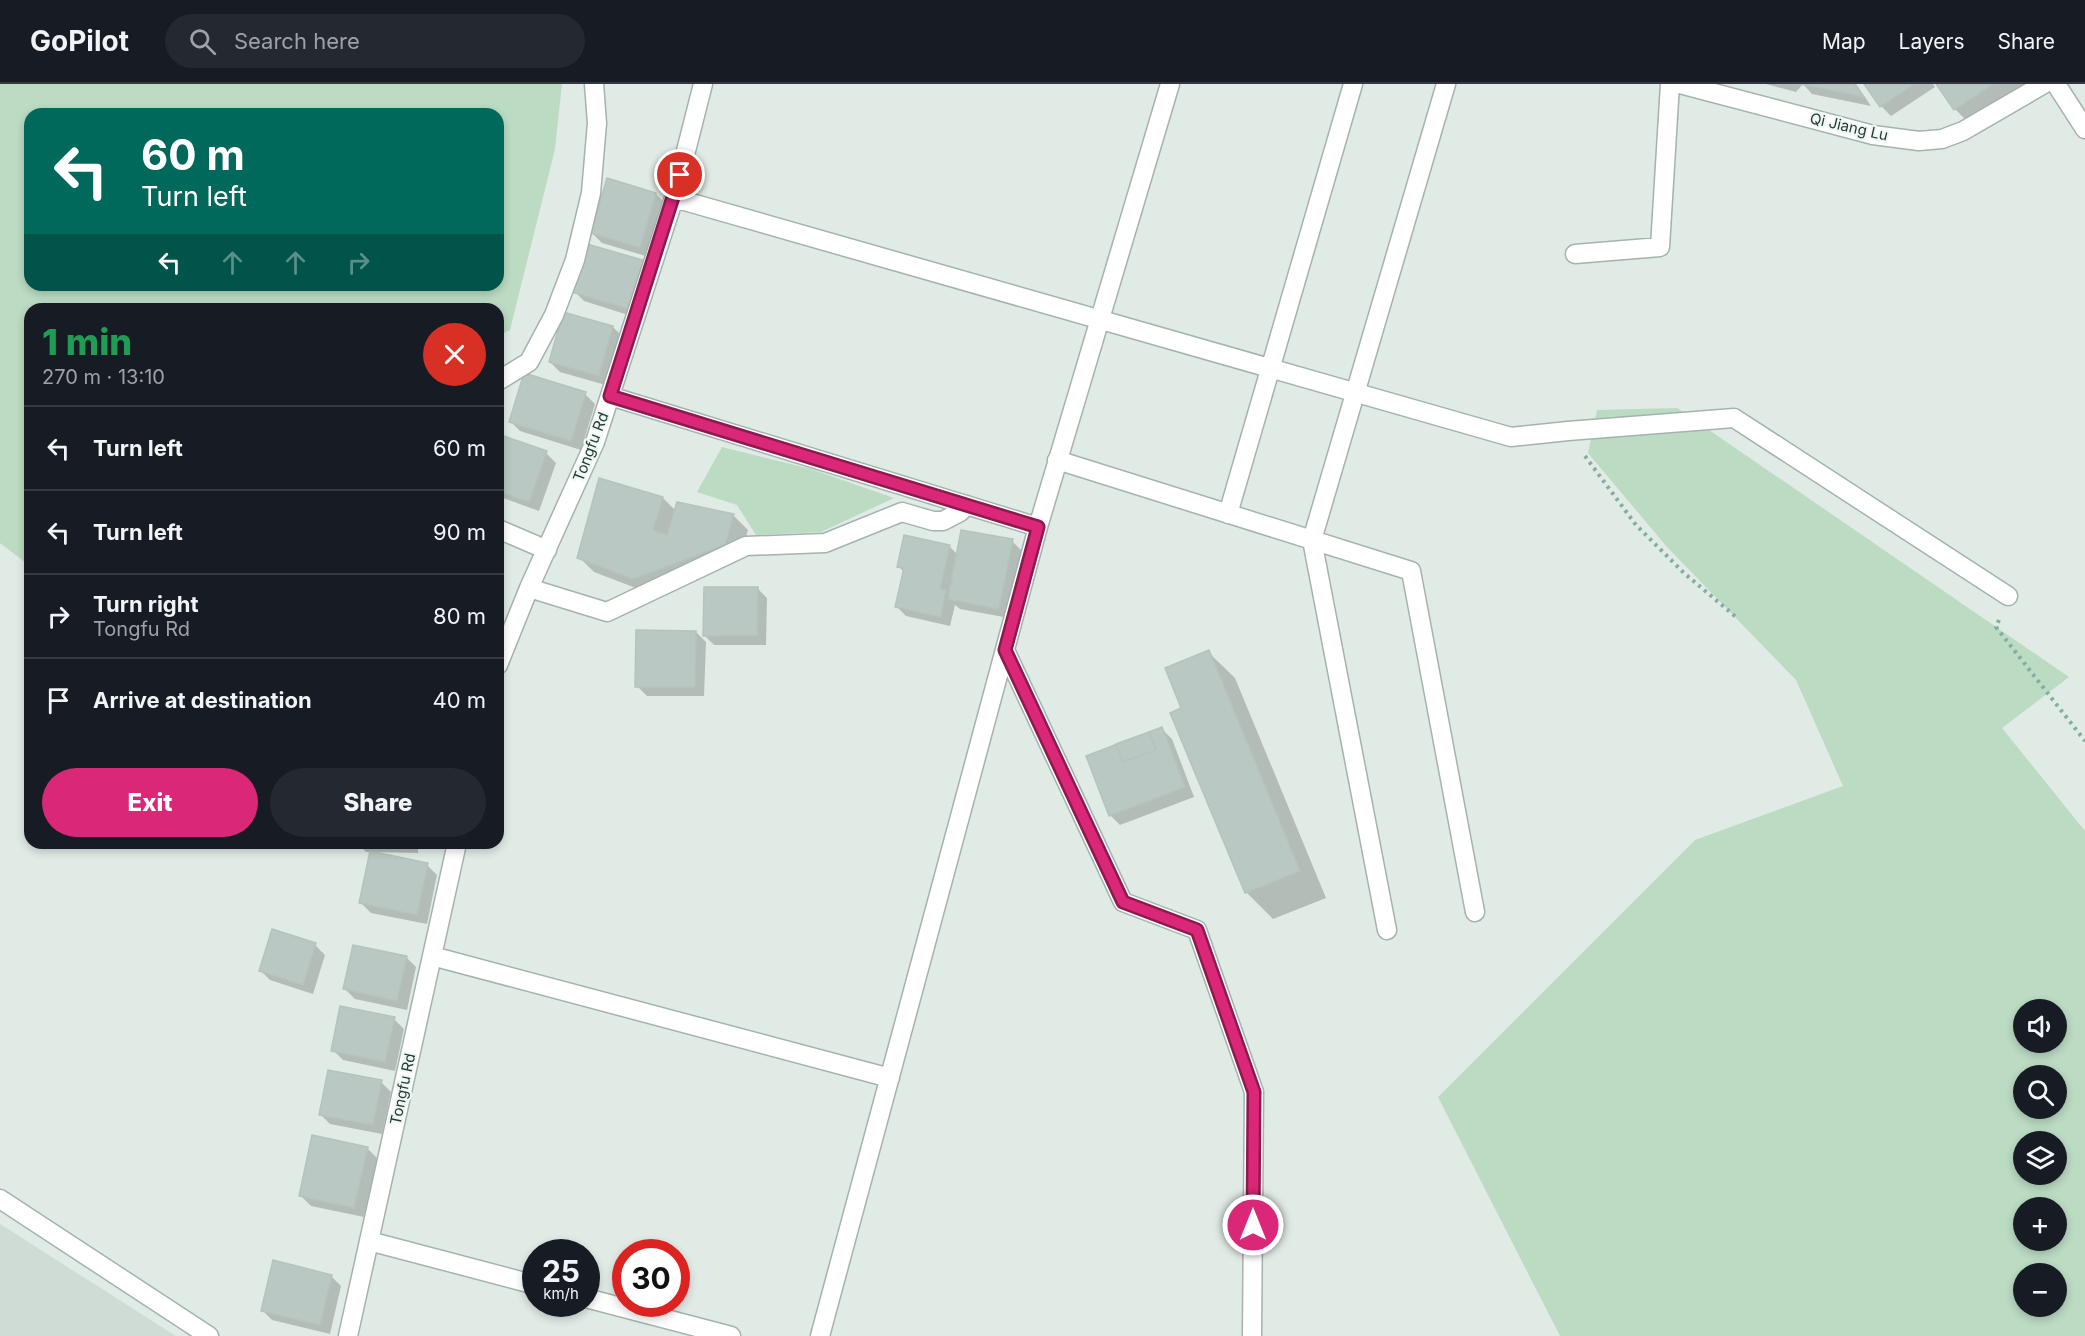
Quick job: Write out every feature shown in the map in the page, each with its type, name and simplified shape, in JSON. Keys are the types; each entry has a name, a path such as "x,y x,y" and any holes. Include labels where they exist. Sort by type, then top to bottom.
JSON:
{"street":[{"path":"504,377 529,362 554,315 575,260 591,193 597,123 594,84"},
{"name":"Tongfu Rd","path":"504,650 529,588 595,442 674,198 703,84"},
{"path":"820,1336 1038,527 1170,84"},
{"path":"1228,514 1353,84"},
{"path":"1388,930 1312,540 1446,84"},
{"path":"1575,254 1660,247 1670,84"},
{"name":"Qi Jiang Lu","path":"1680,84 1873,135 1918,141 1942,139 1963,132 2044,84"},
{"path":"2056,84 2085,129"},
{"path":"674,198 1511,437 1734,418 2008,596"},
{"path":"610,396 1038,527"},
{"path":"1057,460 1411,571 1475,912"},
{"path":"529,588 607,612 746,546 825,543 902,512 933,521 943,521 953,517 967,505"},
{"path":"504,532 546,550"},
{"path":"1005,650 1123,902 1197,930 1254,1092 1252,1336"},
{"name":"Tongfu Rd","path":"348,1336 456,849"},
{"path":"432,956 890,1078"},
{"path":"0,1199 208,1336"},
{"path":"369,1241 522,1281"},
{"path":"600,1302 731,1336"}],"path":[{"path":"1568,431 1636,525 1684,573 1736,617"},
{"path":"2008,596 1996,627 2085,741"}],"shaded area":[{"path":"0,1224 176,1336 0,1336"}],"green space":[{"path":"0,84 562,84 555,149 510,330 504,333 504,303 24,303 24,561 0,543"},
{"path":"1677,408 2069,677 2002,728 2085,831 2085,1336 1560,1336 1438,1097 1695,840 1843,786 1796,680 1667,547 1588,453 1597,410"},
{"path":"722,447 811,469 894,498 821,532 756,535 737,505 697,492"}],"building":[{"path":"1800,84 1854,84 1864,97"},
{"path":"1864,84 1914,84 1880,107"},
{"path":"1936,84 1993,84 1954,110"},
{"path":"607,178 656,193 640,248 591,233"},
{"path":"587,244 646,261 632,310 572,292"},
{"path":"563,312 613,326 599,376 549,362"},
{"path":"524,373 586,392 571,441 509,422"},
{"path":"504,436 547,451 529,502 504,493"},
{"path":"599,478 663,497 653,530 667,535 677,502 734,514 725,545 633,579 577,558"},
{"path":"961,530 1013,539 999,609 948,599"},
{"path":"904,535 950,545 940,589 946,590 941,617 895,607 904,568 897,567"},
{"path":"704,587 758,587 757,635 703,636"},
{"path":"636,630 696,631 695,687 635,687"},
{"path":"1209,650 1300,871 1245,893 1170,713 1181,708 1165,668"},
{"path":"1162,727 1185,787 1109,816 1086,756"},
{"path":"1149,732 1156,750 1123,762 1116,744"},
{"path":"370,851 428,863 417,915 359,903"},
{"path":"272,929 316,943 303,985 259,971"},
{"path":"353,945 407,956 397,1001 343,989"},
{"path":"340,1006 395,1017 385,1062 331,1051"},
{"path":"328,1070 382,1080 373,1125 319,1115"},
{"path":"312,1135 368,1147 354,1208 299,1196"},
{"path":"273,1260 332,1275 320,1325 261,1311"}],"route":[{"path":"680,175 610,396 1038,527 1005,650 1123,902 1197,930 1254,1092 1253,1225"}]}
